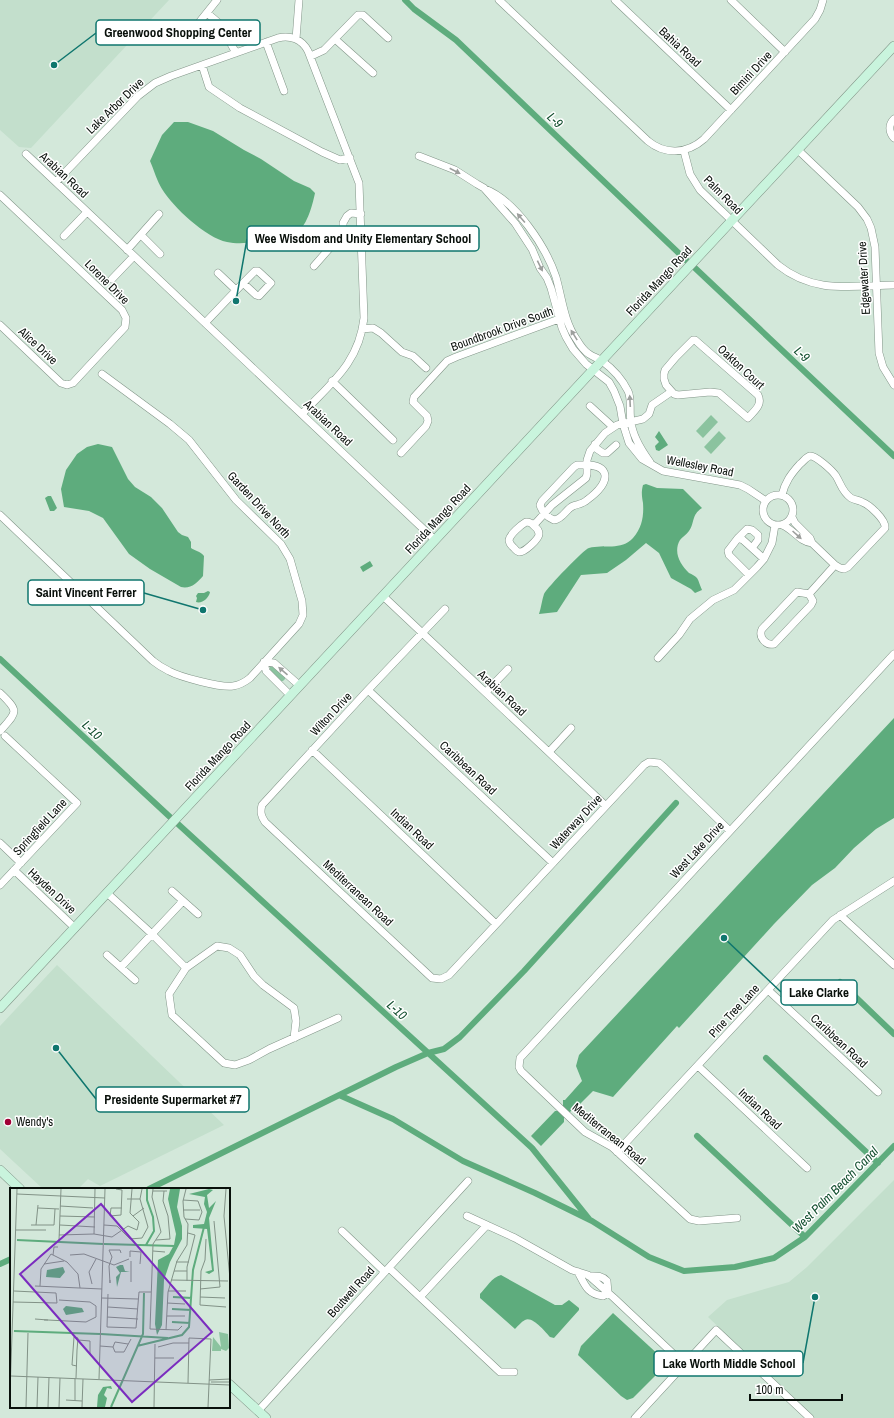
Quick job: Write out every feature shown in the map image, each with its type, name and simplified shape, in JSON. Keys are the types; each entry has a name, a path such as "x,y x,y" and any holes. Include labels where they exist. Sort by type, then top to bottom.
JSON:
{"street":[{"path":"193,30 217,0"},
{"path":"299,0 296,39 306,47 310,56 359,183 364,318 358,345 354,355 302,414"},
{"path":"499,0 648,141 664,150 673,152 684,151"},
{"name":"Bahia Road","path":"615,0 731,110"},
{"path":"731,0 785,52"},
{"name":"Bimini Drive","path":"684,151 692,148 700,142 816,19 823,0"},
{"path":"207,13 220,24 236,53"},
{"path":"310,56 324,50 360,14 388,38"},
{"name":"Lake Arbor Drive","path":"56,182 144,90 165,78 266,42 282,37 296,39"},
{"path":"335,39 373,73"},
{"path":"266,42 284,91"},
{"name":"Florida Mango Road","path":"0,1008 894,46"},
{"path":"202,65 210,87 240,108 340,160 350,158"},
{"path":"894,119 891,122 890,130 894,138"},
{"name":"Edgewater Drive","path":"798,150 858,207 867,219 871,228 875,247 879,353 883,367 894,385"},
{"name":"Palm Road","path":"684,151 687,166 694,182 700,190 782,268 801,280 817,285 834,287 894,285"},
{"name":"Arabian Road","path":"26,154 435,540"},
{"path":"419,156 455,170 493,192 506,202 524,222 542,247 555,275 563,319"},
{"name":"Lorene Drive","path":"0,195 122,310 126,318 125,327 73,383 67,385 61,383"},
{"name":"Arabian Road","path":"64,236 87,212"},
{"path":"314,266 343,233 344,222 347,216 351,213 361,214"},
{"path":"128,250 160,214"},
{"path":"141,235 160,254"},
{"path":"112,279 134,256"},
{"path":"205,323 236,290 243,283 255,271 258,270 271,283 259,296 243,283"},
{"path":"218,273 236,290"},
{"name":"Wellesley Road","path":"563,319 576,340 588,353 601,361 621,378 629,393 631,422 641,449 651,463"},
{"name":"Wellesley Road","path":"563,319 562,328 573,349 593,370 609,382 620,406 622,424 629,443 642,459 664,471 740,485 766,501"},
{"name":"Boundbrook Drive South","path":"401,453 426,426 428,421 427,416 413,402 414,397 447,362 456,357 563,319"},
{"name":"Alice Drive","path":"0,325 61,383"},
{"path":"362,329 373,328 377,330 402,352 413,356 426,368"},
{"name":"Oakton Court","path":"695,340 758,395 760,404 748,418 719,393 710,392 678,395 671,392 664,382 665,370 690,343 695,340"},
{"name":"Garden Drive North","path":"102,374 170,424 188,440 236,500 278,540 286,551 290,559 302,601 303,615 296,628 264,662"},
{"path":"332,381 393,440"},
{"path":"534,525 563,495 583,482 587,474 586,465 588,455 605,433 622,424 643,420 652,405 671,392"},
{"path":"590,406 613,428"},
{"path":"595,444 597,449 603,454 607,453 616,445"},
{"path":"782,495 791,474 807,458 810,456 815,456 833,473 842,489 851,498 864,502 884,520 886,524 885,528 848,567 844,569 835,565 812,543 810,538 795,523 792,517"},
{"path":"586,465 594,466 604,472 606,477 605,483 589,499 573,506 558,519 554,520 541,510 540,505 542,501 574,467 586,465"},
{"path":"778,525 789,521 792,517 794,508 790,500 782,495 771,496 766,501 764,506 764,515 766,520 778,525 790,528 806,542 812,543"},
{"path":"0,515 161,667 180,676 228,686 237,685 246,681 264,662"},
{"path":"526,522 530,522 534,525 539,534 537,538 525,552 516,551 510,544 509,540 511,536 522,524 526,522"},
{"path":"658,658 679,635 690,619 713,600 734,590 764,559 772,543 778,525"},
{"path":"749,575 729,555 728,551 747,529 752,530 758,535 758,540 752,548"},
{"path":"738,538 743,540 764,559"},
{"path":"809,594 835,565"},
{"path":"798,592 809,594 813,601 811,605 774,644 770,645 766,643 761,637 760,633 762,629 798,592"},
{"name":"Arabian Road","path":"383,596 606,806"},
{"name":"Wilton Drive","path":"261,814 262,805 445,609"},
{"name":"West Lake Drive","path":"519,1062 523,1054 894,654"},
{"path":"264,662 274,663 299,685"},
{"path":"264,662 266,671 290,695"},
{"path":"486,692 508,669"},
{"name":"Caribbean Road","path":"368,690 553,863"},
{"path":"0,693 14,709 14,715 3,733"},
{"path":"549,752 571,728"},
{"name":"Springfield Lane","path":"0,885 77,803 3,733"},
{"name":"Indian Road","path":"312,750 496,924"},
{"name":"Waterway Drive","path":"445,978 649,762 654,762 664,767 730,831"},
{"name":"Mediterranean Road","path":"261,814 265,822 432,978 436,980 445,978"},
{"name":"Hayden Drive","path":"0,843 21,863"},
{"name":"Hayden Drive","path":"14,870 75,928"},
{"name":"Pine Tree Lane","path":"617,1152 833,920 894,881"},
{"path":"172,891 198,914"},
{"path":"107,893 152,934 186,968"},
{"path":"121,967 183,902"},
{"path":"840,915 894,965"},
{"path":"294,1038 296,1021 294,1008 254,976 240,955 229,948 217,946 186,968 169,994 172,1015 224,1063 235,1065 249,1060 269,1049 294,1038 338,1018"},
{"path":"107,955 135,980"},
{"name":"Caribbean Road","path":"768,990 878,1092"},
{"name":"Mediterranean Road","path":"519,1062 521,1071 570,1117 589,1134 605,1142 617,1152 690,1219 699,1221 737,1218"},
{"name":"Indian Road","path":"698,1066 808,1168"},
{"path":"0,1170 19,1188"},
{"name":"Boutwell Road","path":"255,1414 468,1181"},
{"path":"467,1216 515,1238 591,1278 684,1364"},
{"path":"420,1297 487,1225"},
{"path":"342,1231 420,1297 500,1372 514,1372"},
{"path":"578,1272 586,1287 594,1295 603,1296 608,1293"},
{"path":"586,1287 591,1278"},
{"path":"635,1418 716,1330 810,1418"},
{"path":"230,1385 255,1414 266,1418"}],"shaded area":[{"path":"0,0 169,0 31,148 19,147 0,130"},
{"path":"174,122 188,122 213,131 261,159 294,181 310,188 315,193 306,222 299,231 294,235 282,239 237,243 227,242 210,235 191,221 182,213 162,189 150,161 162,135"},
{"path":"711,415 718,422 703,438 696,431"},
{"path":"659,431 668,445 659,451 656,450 655,446 659,442 655,437"},
{"path":"719,431 726,438 711,454 704,447"},
{"path":"98,444 112,447 128,479 135,487 151,497 162,508 178,532 188,537 191,542 191,548 204,556 203,576 194,585 181,587 150,569 129,554 103,518 89,511 64,507 61,489 66,470 77,454 87,447"},
{"path":"646,484 657,488 683,489 702,508 696,513 689,531 680,540 677,553 683,566 689,573 697,578 702,590 695,593 691,589 671,578 659,553 646,543 626,560 607,573 581,575 557,612 539,614 544,594 566,569 586,550 595,547 618,546 633,538 642,522 642,490 643,485"},
{"path":"51,496 57,508 54,511 50,511 45,498"},
{"path":"370,561 373,566 363,572 360,567"},
{"path":"210,592 207,598 201,602 196,602 196,596 198,593"},
{"path":"270,666 274,667 285,677 283,681 281,681 270,671"},
{"path":"894,718 894,818 876,829 854,848 835,868 812,885 774,924 679,1028 677,1026 613,1097 593,1091 574,1111 571,1111 564,1118 564,1122 541,1146 531,1136 555,1111 563,1105 563,1100 565,1100 582,1081 576,1066 579,1055"},
{"path":"57,965 224,1125 100,1186 88,1179 79,1188 42,1188 0,1149 0,1026"},
{"path":"894,1180 894,1418 814,1418 708,1317 727,1300 789,1282 807,1267"},
{"path":"501,1275 555,1305 562,1305 569,1300 579,1308 579,1310 554,1338 550,1337 535,1322 528,1319 522,1322 515,1329 480,1298 480,1294 489,1283"},
{"path":"613,1313 661,1357 664,1363 662,1369 633,1398 627,1400 578,1355 581,1346"}],"waterway":[{"name":"L-9","path":"405,0 414,9 456,40 687,261"},
{"name":"L-9","path":"695,268 894,456"},
{"name":"L-10","path":"0,659 170,817"},
{"path":"151,1188 396,1067 428,1053 444,1049 460,1037 524,971 676,803"},
{"name":"L-10","path":"178,824 532,1148 589,1219"},
{"path":"840,982 894,1034"},
{"path":"766,1058 878,1163"},
{"name":"West Palm Beach Canal","path":"339,1095 393,1119 463,1161 535,1193 592,1221 649,1257 684,1271 735,1267 774,1258 805,1237 894,1146"},
{"path":"697,1136 805,1237"},
{"path":"0,1264 10,1259"}],"place":[{"name":"Greenwood Shopping Center","path":"54,65"},
{"name":"Wee Wisdom and Unity Elementary School","path":"236,301"},
{"name":"Saint Vincent Ferrer","path":"203,610"},
{"name":"Lake Clarke","path":"724,938"},
{"name":"Presidente Supermarket #7","path":"56,1048"},
{"name":"Wendy's","path":"8,1122"},
{"name":"Lake Worth Middle School","path":"815,1297"}]}
